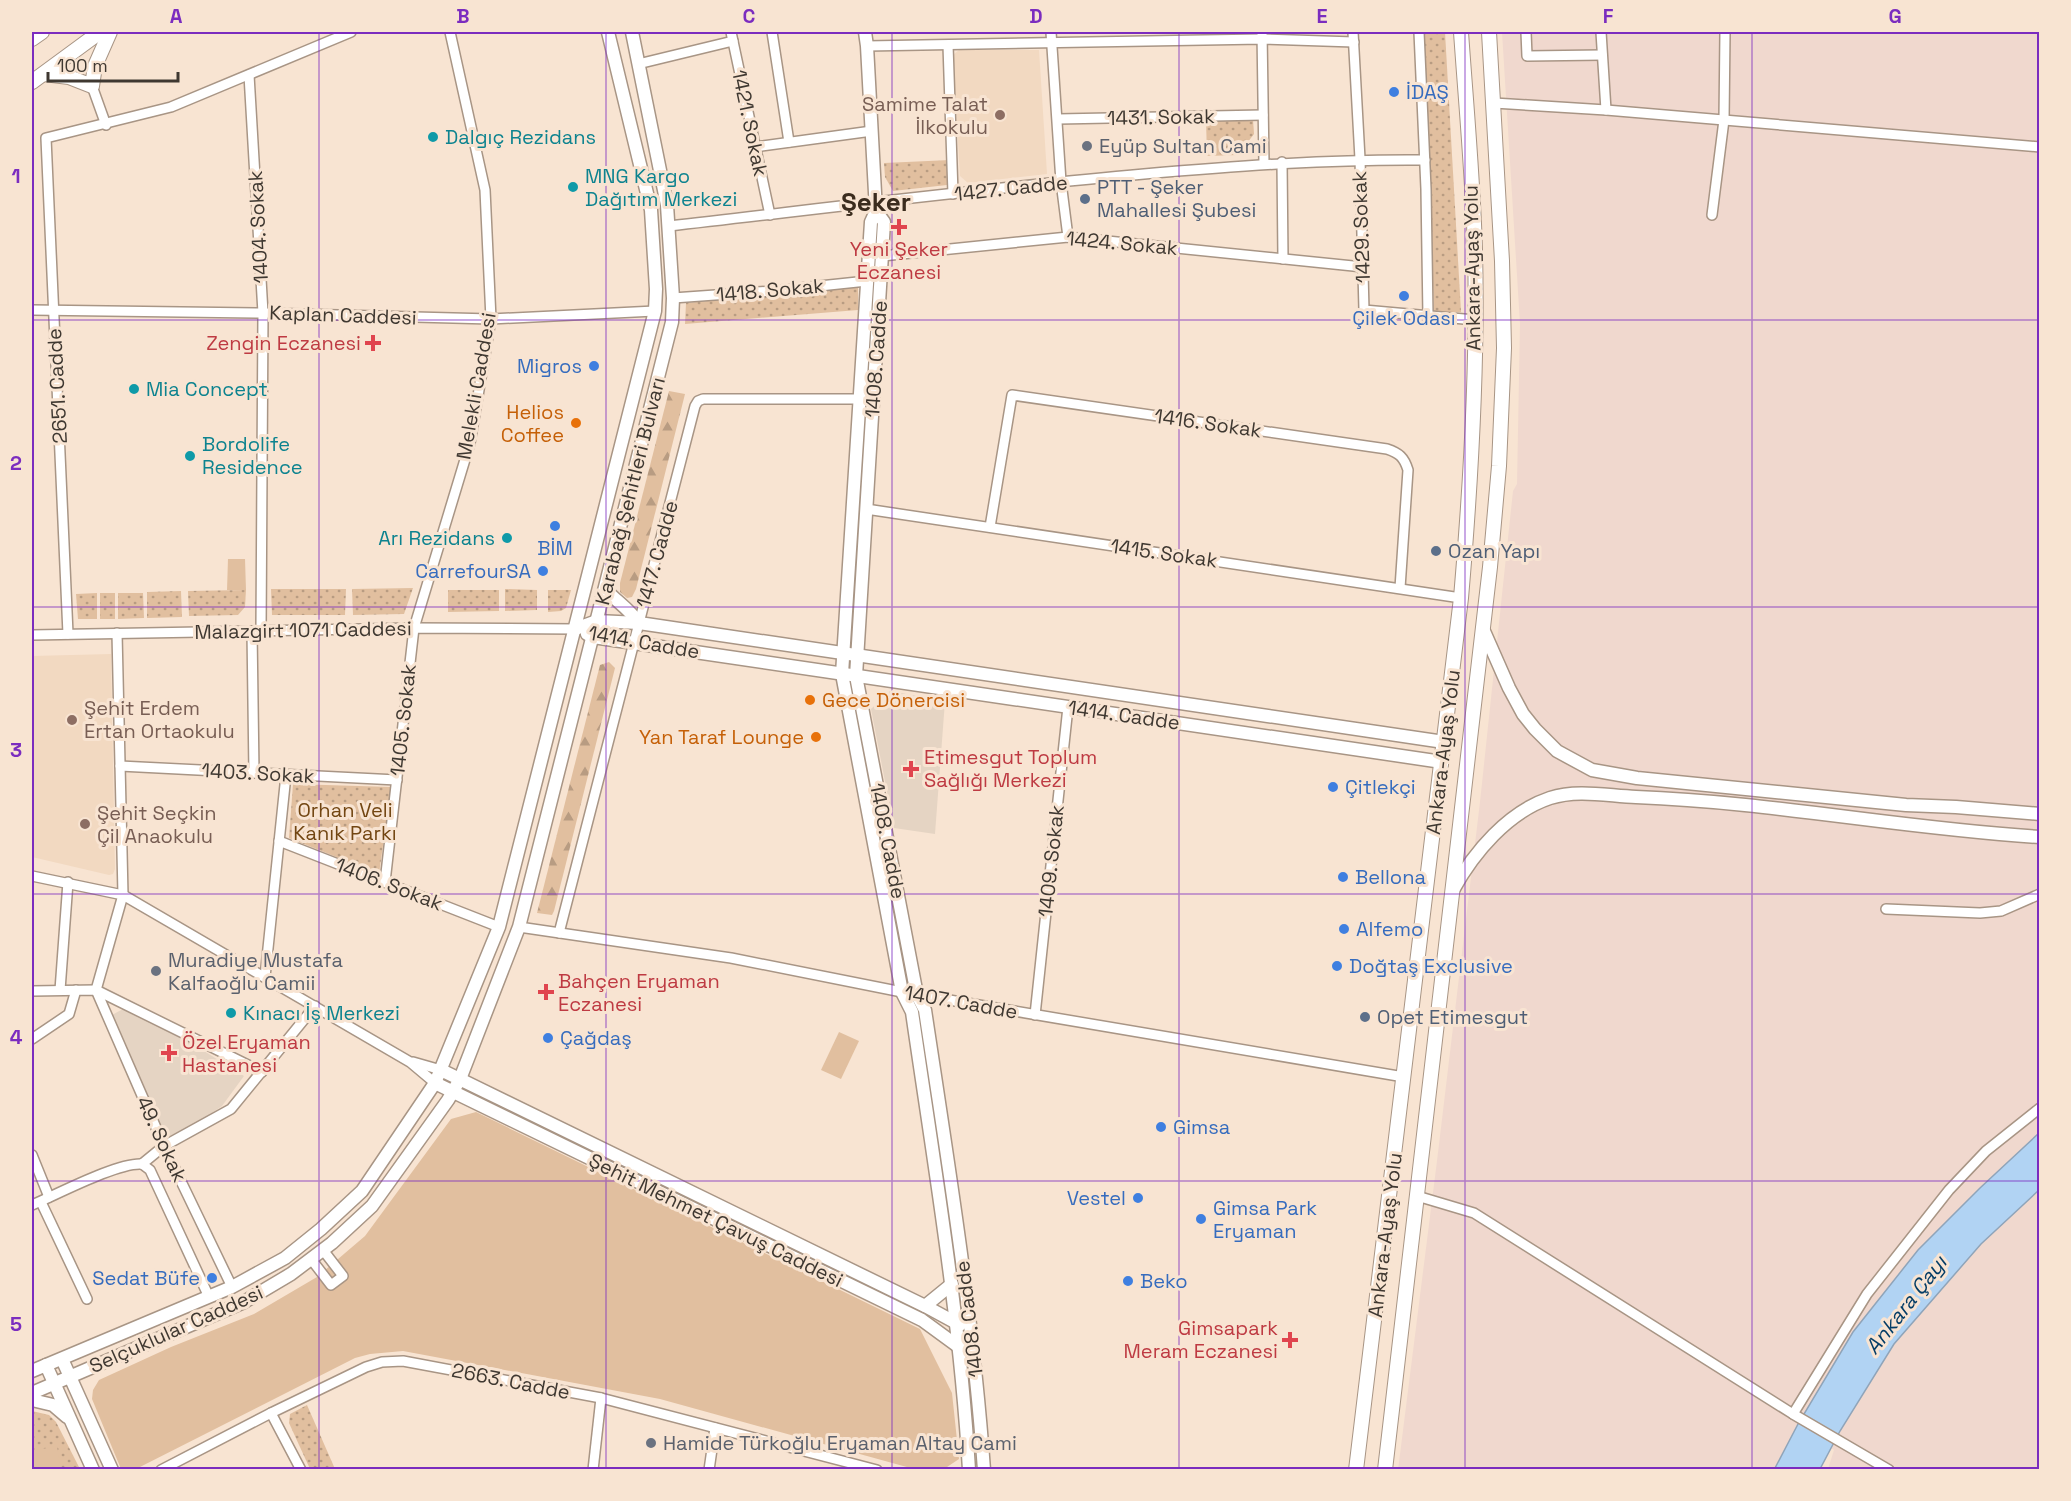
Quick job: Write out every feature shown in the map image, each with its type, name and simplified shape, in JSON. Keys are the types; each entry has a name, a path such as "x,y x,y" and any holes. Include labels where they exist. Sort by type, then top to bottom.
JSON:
{"highway":[{"path":"32,39 42,32"},
{"path":"38,78 100,32"},
{"path":"38,78 69,77 92,86 95,66 110,32"},
{"name":"Ankara-Ayaş Yolu","path":"1356,1470 1461,597 1473,419 1475,249 1461,32"},
{"name":"Ankara-Ayaş Yolu","path":"1385,1470 1483,629 1499,466 1504,348 1489,32"}],"main road":[{"name":"Karabağ Şehitleri Bulvarı","path":"441,1070 499,927 655,311 656,289 651,210 608,32"},
{"name":"Karabağ Şehitleri Bulvarı","path":"452,1092 460,1079 519,927 670,331 674,297 667,205 632,32"},
{"name":"1408. Cadde","path":"865,32 876,207 871,222 842,674 902,992 912,1011 952,1284 969,1470"},
{"name":"1408. Cadde","path":"876,207 884,222 856,676 917,994 925,1010 971,1331 984,1470"},
{"path":"605,588 613,598 630,610 639,623"},
{"name":"1414. Cadde","path":"575,629 597,621 639,623 1444,742"},
{"name":"1414. Cadde","path":"575,629 593,637 1442,762"},
{"path":"1483,629 1523,714 1557,751 1592,770 1653,780 1906,805 2040,814"},
{"path":"1452,891 1479,850 1502,828 1540,803 1566,794 1671,798 1820,812 1933,828 2040,837"},
{"name":"Şehit Mehmet Çavuş Caddesi","path":"441,1070 925,1306 971,1331"},
{"name":"Selçuklular Caddesi","path":"32,1371 232,1287 285,1258 362,1191 435,1083 441,1070"},
{"name":"Şehit Mehmet Çavuş Caddesi","path":"435,1083 922,1320 974,1359"},
{"name":"Selçuklular Caddesi","path":"32,1393 216,1315 244,1302 291,1274 323,1250 372,1206 452,1092"},
{"path":"925,1306 952,1284"},
{"path":"208,1297 216,1315"},
{"path":"62,1359 112,1470"},
{"path":"46,1365 93,1470"},
{"path":"32,1400 53,1405 70,1419"}],"street":[{"path":"92,86 106,125 171,107 351,32"},
{"name":"Melekli Caddesi","path":"414,628 470,443 491,319 485,190 450,32"},
{"path":"772,32 789,142"},
{"path":"1051,32 1061,182 1068,237"},
{"name":"1429. Sokak","path":"1353,32 1360,159 1364,310 1475,320"},
{"path":"1419,32 1425,160 1428,316"},
{"path":"1526,32 1527,56 1602,55"},
{"path":"1601,32 1606,110"},
{"path":"1712,215 1724,120 1725,32"},
{"path":"867,46 1053,43 1262,35 1354,42"},
{"path":"1262,35 1264,164"},
{"path":"638,64 732,36"},
{"name":"1421. Sokak","path":"732,36 770,215"},
{"path":"948,45 953,194"},
{"name":"1404. Sokak","path":"249,75 263,312 254,773"},
{"path":"1494,103 1606,110 2040,147"},
{"name":"1431. Sokak","path":"1058,119 1263,115"},
{"name":"2651. Cadde","path":"68,634 46,138 106,125"},
{"path":"755,147 872,131"},
{"name":"1427. Cadde","path":"669,226 876,207 953,194 1061,182 1282,162 1360,159 1425,160"},
{"path":"1282,162 1283,259"},
{"name":"1424. Sokak","path":"882,256 1068,237 1363,267"},
{"name":"1418. Sokak","path":"674,297 772,291 867,281"},
{"name":"Kaplan Caddesi","path":"32,310 263,312 491,319 655,311"},
{"name":"1416. Sokak","path":"990,527 1012,395 1375,447 1397,452 1405,459 1408,470 1400,588"},
{"name":"1417. Cadde","path":"559,933 695,406 698,401 704,399 860,399"},
{"name":"1415. Sokak","path":"866,509 1461,597"},
{"name":"Malazgirt 1071 Caddesi","path":"32,635 414,628 575,629"},
{"name":"1405. Sokak","path":"385,882 414,628"},
{"path":"96,990 123,895 117,633"},
{"name":"1409. Sokak","path":"1035,1014 1068,707"},
{"name":"1403. Sokak","path":"120,766 397,780"},
{"path":"265,977 286,775"},
{"name":"1406. Sokak","path":"279,841 499,927"},
{"path":"32,876 123,895 410,1062 435,1083"},
{"path":"60,990 68,882"},
{"path":"1886,909 1980,913 2001,911 2040,894"},
{"name":"1407. Cadde","path":"519,927 731,958 902,992 1404,1077"},
{"path":"32,1039 69,1014 76,990"},
{"path":"32,991 96,990 262,1072"},
{"name":"49. Sokak","path":"96,990 165,1146 232,1287"},
{"path":"40,1201 112,1170 129,1164 142,1164 165,1146 231,1109 315,1006"},
{"path":"410,1062 441,1070"},
{"path":"1793,1414 1867,1294 1949,1190 1986,1150 2040,1108"},
{"path":"32,1155 40,1201 87,1299"},
{"name":"49. Sokak","path":"142,1164 150,1170 208,1297"},
{"path":"1417,1196 1474,1213 1793,1414 1889,1470"},
{"path":"311,1259 331,1285 343,1276 323,1250"},
{"name":"2663. Cadde","path":"162,1470 366,1367 382,1362 403,1361 601,1398 877,1470"},
{"path":"593,1470 601,1398"},
{"path":"271,1413 301,1470"},
{"path":"709,1470 715,1428"}],"shaded area":[{"path":"1502,32 2039,32 2039,1469 1828,1469 1834,1450 1798,1424 1774,1469 1398,1470 1480,802 1513,491 1517,484 1520,324"},
{"name":"Samime Talat İlkokulu","path":"959,50 1039,50 1047,174 968,183 960,176 953,55"},
{"name":"Şehit Erdem Ertan Ortaokulu","path":"111,654 115,869 113,874 109,875 32,857 32,656"},
{"name":"Etimesgut Toplum Sağlığı Merkezi","path":"890,691 945,701 935,834 894,828 871,709"},
{"name":"Özel Eryaman Hastanesi","path":"123,1009 172,1031 244,1076 222,1106 194,1125 167,1137 112,1015"}],"green space":[{"path":"1424,32 1445,32 1461,312 1434,312"},
{"path":"1253,119 1254,134 1238,155 1207,156 1206,120"},
{"path":"950,160 950,181 947,185 893,191 885,177 884,163"},
{"path":"858,287 858,310 685,324 686,303"},
{"path":"669,391 685,394 636,589 632,597 627,598 620,592 620,583"},
{"path":"228,559 245,559 246,590 227,590"},
{"path":"413,588 404,614 353,615 352,589"},
{"path":"271,589 346,589 345,615 272,615"},
{"path":"505,589 537,590 537,610 505,611"},
{"path":"246,590 245,607 238,615 189,616 188,591"},
{"path":"448,590 499,590 499,611 448,612"},
{"path":"548,590 571,590 566,608 561,611 548,612"},
{"path":"181,591 182,617 147,618 147,592"},
{"path":"97,593 97,619 78,619 76,594"},
{"path":"100,593 115,593 115,619 100,619"},
{"path":"118,593 143,593 144,618 118,619"},
{"path":"609,662 615,668 554,911 552,915 537,913 600,665"},
{"name":"Orhan Veli Kanık Parkı","path":"293,784 391,787 379,874 289,838"},
{"path":"839,1032 859,1041 841,1079 821,1070"},
{"path":"476,1112 920,1329 952,1393 959,1459 944,1469 914,1469 660,1399 403,1351 355,1358 136,1469 121,1469 92,1399 93,1390 99,1380 171,1347 254,1314 317,1277 365,1236 451,1119"},
{"path":"307,1405 335,1469 310,1469 289,1423 290,1414"},
{"path":"32,1411 49,1415 56,1422 80,1469 32,1470"},
{"path":"57,1446 61,1469 32,1469 32,1451"}],"water":[{"name":"Ankara Çayı","path":"2039,1133 2039,1190 1981,1244 1894,1344 1840,1431 1820,1469 1774,1470 1798,1424 1853,1332 1918,1250"}],"place":[{"name":"İDAŞ","path":"1394,92"},
{"name":"Samime Talat İlkokulu","path":"1000,115"},
{"name":"Dalgıç Rezidans","path":"433,137"},
{"name":"Eyüp Sultan Cami","path":"1087,146"},
{"name":"MNG Kargo Dağıtım Merkezi","path":"573,187"},
{"name":"PTT - Şeker Mahallesi Şubesi","path":"1085,199"},
{"name":"Yeni Şeker Eczanesi","path":"899,227"},
{"name":"Çilek Odası","path":"1404,296"},
{"name":"Zengin Eczanesi","path":"373,343"},
{"name":"Migros","path":"594,366"},
{"name":"Mia Concept","path":"134,389"},
{"name":"Helios Coffee","path":"576,423"},
{"name":"Bordolife Residence","path":"190,456"},
{"name":"BİM","path":"555,526"},
{"name":"Arı Rezidans","path":"507,538"},
{"name":"Ozan Yapı","path":"1436,551"},
{"name":"CarrefourSA","path":"543,571"},
{"name":"Gece Dönercisi","path":"810,700"},
{"name":"Şehit Erdem Ertan Ortaokulu","path":"72,720"},
{"name":"Yan Taraf Lounge","path":"816,737"},
{"name":"Etimesgut Toplum Sağlığı Merkezi","path":"911,769"},
{"name":"Çitlekçi","path":"1333,787"},
{"name":"Şehit Seçkin Çil Anaokulu","path":"85,824"},
{"name":"Bellona","path":"1343,877"},
{"name":"Alfemo","path":"1344,929"},
{"name":"Doğtaş Exclusive","path":"1337,966"},
{"name":"Muradiye Mustafa Kalfaoğlu Camii","path":"156,971"},
{"name":"Bahçen Eryaman Eczanesi","path":"546,992"},
{"name":"Kınacı İş Merkezi","path":"231,1013"},
{"name":"Opet Etimesgut","path":"1365,1017"},
{"name":"Çağdaş","path":"548,1038"},
{"name":"Özel Eryaman Hastanesi","path":"169,1053"},
{"name":"Gimsa","path":"1161,1127"},
{"name":"Vestel","path":"1138,1198"},
{"name":"Gimsa Park Eryaman","path":"1201,1219"},
{"name":"Sedat Büfe","path":"212,1278"},
{"name":"Beko","path":"1128,1281"},
{"name":"Gimsapark Meram Eczanesi","path":"1290,1340"},
{"name":"Hamide Türkoğlu Eryaman Altay Cami","path":"651,1443"}],"district":[{"name":"Şeker","path":"876,202"}]}
